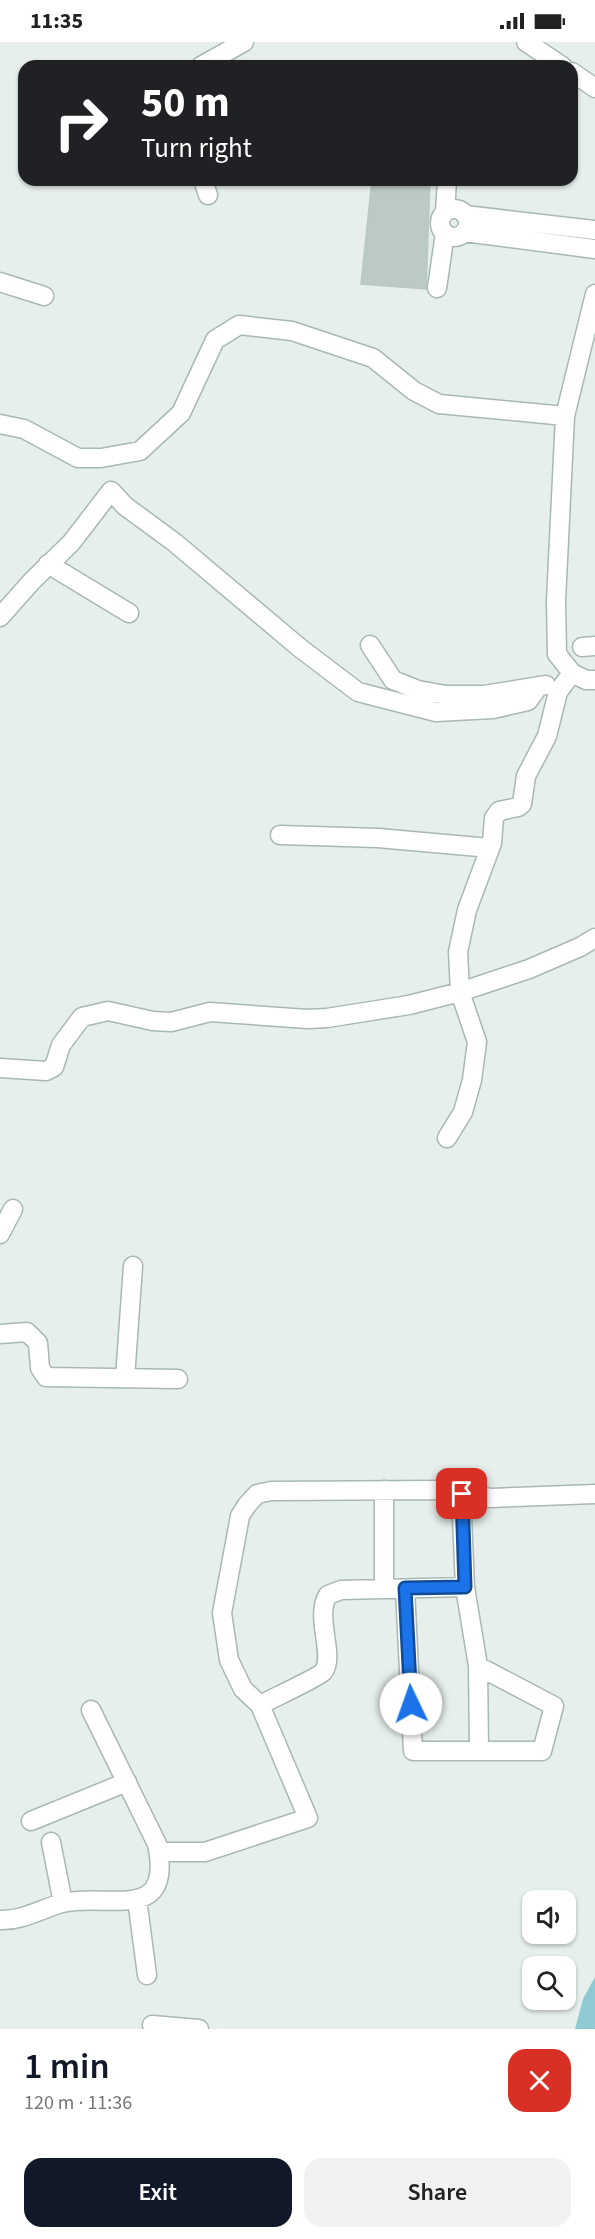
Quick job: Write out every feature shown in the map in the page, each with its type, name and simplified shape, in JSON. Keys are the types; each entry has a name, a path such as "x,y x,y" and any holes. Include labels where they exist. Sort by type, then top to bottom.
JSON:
{"street":[{"path":"221,60 244,42"},
{"path":"526,42 553,60"},
{"path":"578,76 595,88"},
{"path":"437,288 444,233 441,220 445,212 447,186"},
{"path":"445,212 459,210 465,224"},
{"path":"444,233 457,236 465,224"},
{"path":"465,224 570,237 595,249"},
{"path":"570,237 595,230"},
{"path":"0,282 44,296"},
{"path":"569,677 557,654 556,601 566,416 595,294"},
{"path":"0,424 24,429 78,458 101,458 141,451 181,413 215,340 239,325 292,331 373,358 414,391 440,404 566,416"},
{"path":"0,616 48,564 71,543 111,491 125,506 174,542 300,648 358,692 436,712 493,709 528,702 539,686"},
{"path":"48,564 129,613"},
{"path":"370,645 393,680 418,690 446,695 484,694 539,686 569,677 595,680"},
{"path":"447,1138 463,1112 472,1080 477,1042 460,992 458,952 461,930 490,849 494,818 498,811 522,804 526,776 548,736 558,692 569,677"},
{"path":"280,835 378,838 490,849"},
{"path":"0,1068 46,1071 54,1067 61,1045 82,1017 108,1011 153,1021 171,1022 210,1012 307,1019 327,1018 409,1005 460,992 529,969 595,938"},
{"path":"0,1234 13,1209"},
{"path":"125,1378 133,1266"},
{"path":"0,1334 27,1332 38,1343 40,1368 46,1377 178,1379"},
{"path":"384,1490 384,1589"},
{"path":"159,1852 205,1852 308,1818 260,1705 243,1689 230,1660 222,1613 240,1516 257,1494 271,1491 440,1490 490,1498 595,1494"},
{"path":"462,1494 465,1587 478,1666 479,1751"},
{"path":"260,1705 322,1672 328,1659 322,1603 328,1594 341,1590 465,1587"},
{"path":"405,1588 413,1751 542,1751 554,1706 478,1666"},
{"path":"0,1920 12,1920 63,1903 142,1899 152,1891 160,1876 162,1865 157,1844 91,1710"},
{"path":"31,1821 127,1782"},
{"path":"51,1842 63,1903"},
{"path":"137,1899 147,1975"},
{"path":"152,2025 199,2029"}],"water":[{"path":"595,1977 595,2029 575,2029 583,1999"}],"building":[{"path":"371,186 430,186 426,289 361,284"}],"route":[{"path":"411,1704 405,1588 465,1587 462,1494"}]}
